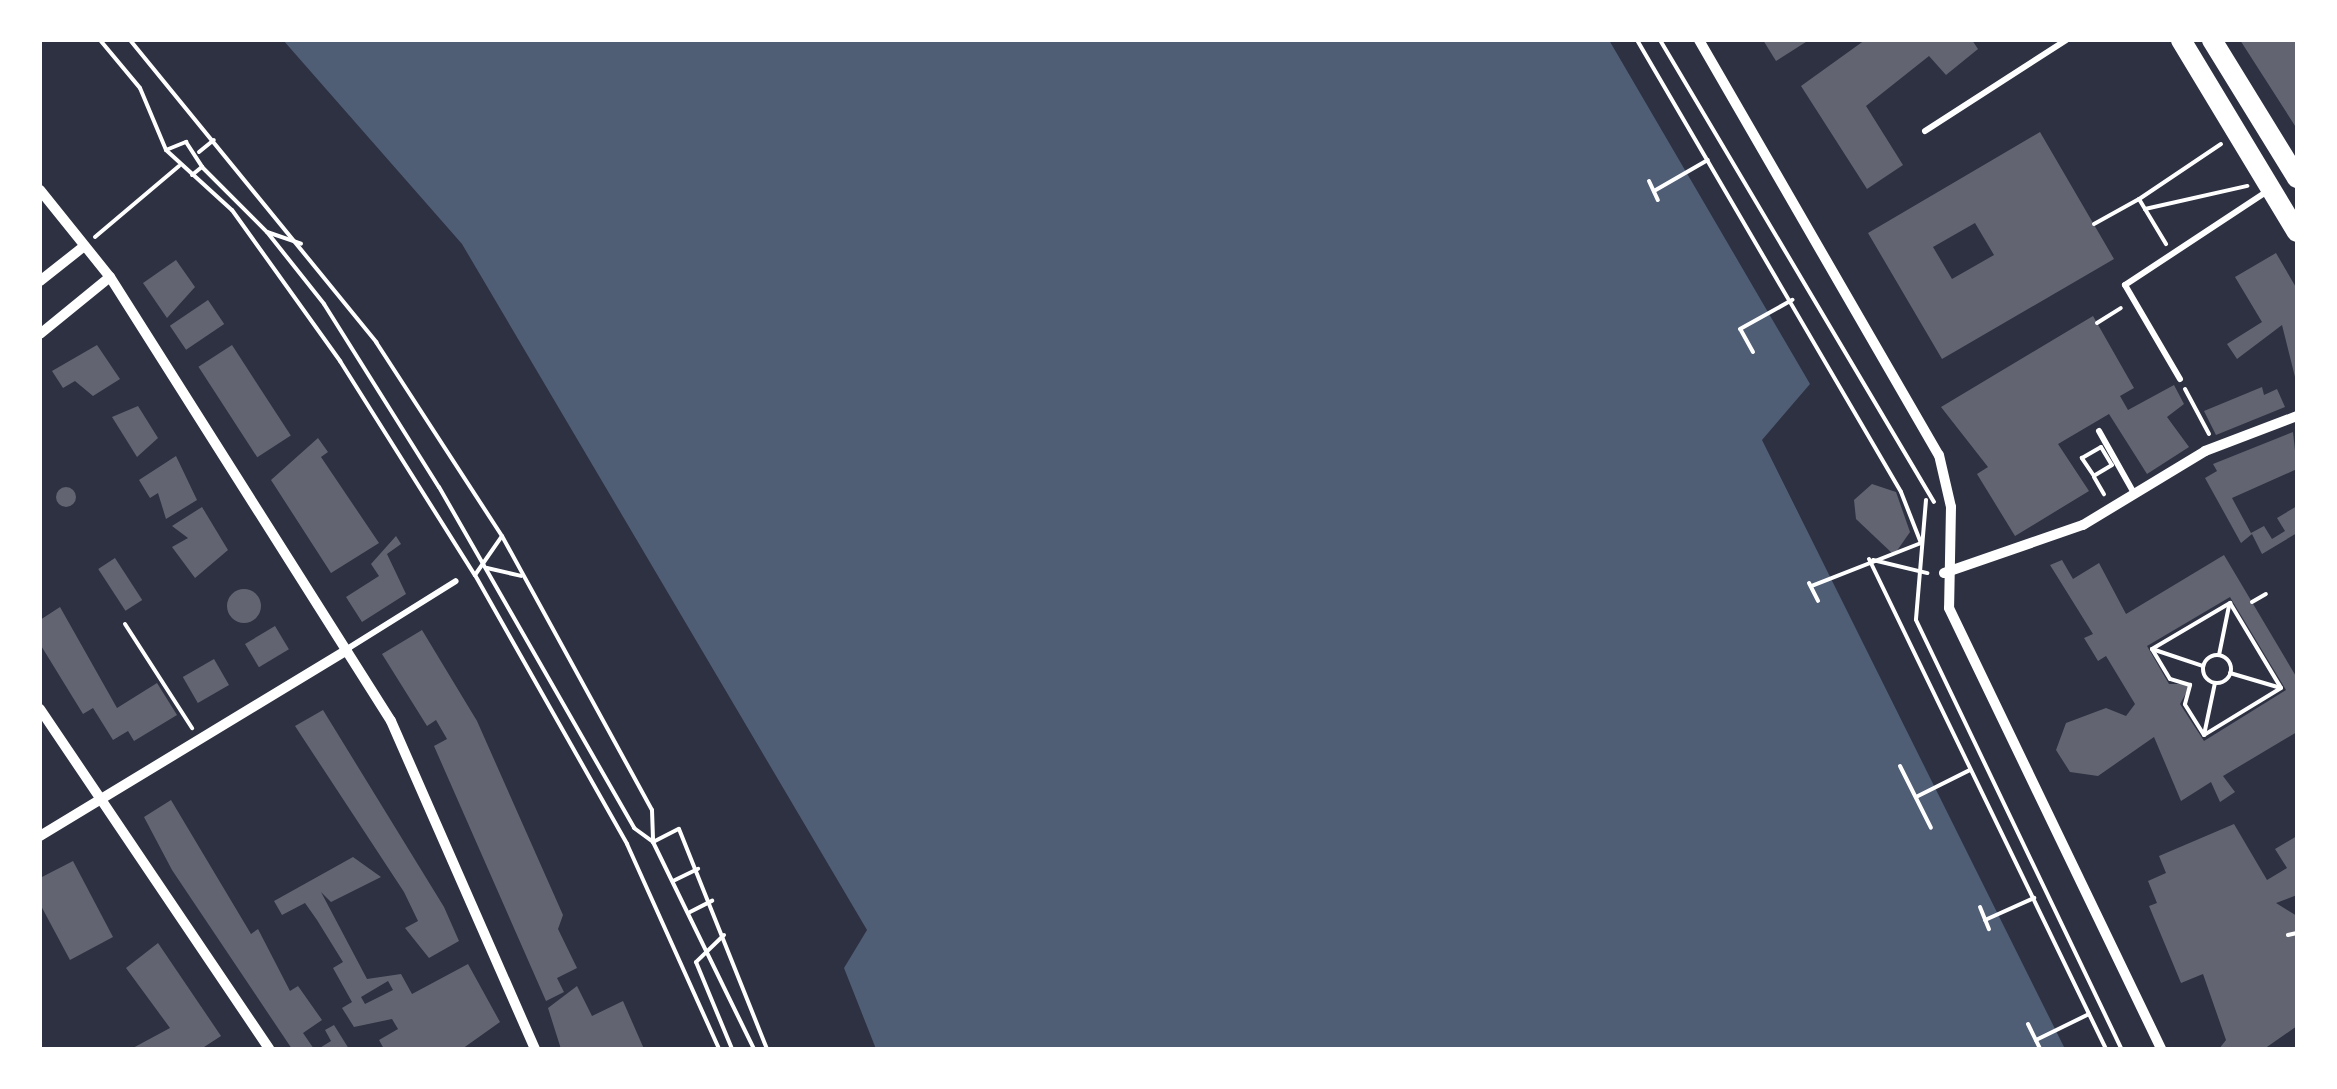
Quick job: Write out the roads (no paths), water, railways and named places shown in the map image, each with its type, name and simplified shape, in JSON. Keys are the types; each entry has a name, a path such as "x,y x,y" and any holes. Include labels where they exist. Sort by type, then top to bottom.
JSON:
{"main road":[{"path":"2180,40 2297,232"},
{"path":"2212,40 2297,178"}],"street":[{"path":"1700,40 1907,394 1946,473 1950,507 1944,573 1957,625 2161,1049"},
{"path":"40,190 110,277 347,650 430,797 534,1049"},
{"path":"40,282 83,247"},
{"path":"40,334 110,277"},
{"path":"1944,573 2083,525 2216,447 2297,416"},
{"path":"40,836 347,650"},
{"path":"40,709 99,802 269,1049"}],"lane":[{"path":"1925,131 2066,40"},
{"path":"2180,379 2125,285 2270,189"},
{"path":"2098,432 2134,493"},
{"path":"347,650 456,580"}],"water":[{"path":"283,40 1609,40 1810,384 1762,440 2065,1049 876,1049 844,968 867,930 462,244"}]}
